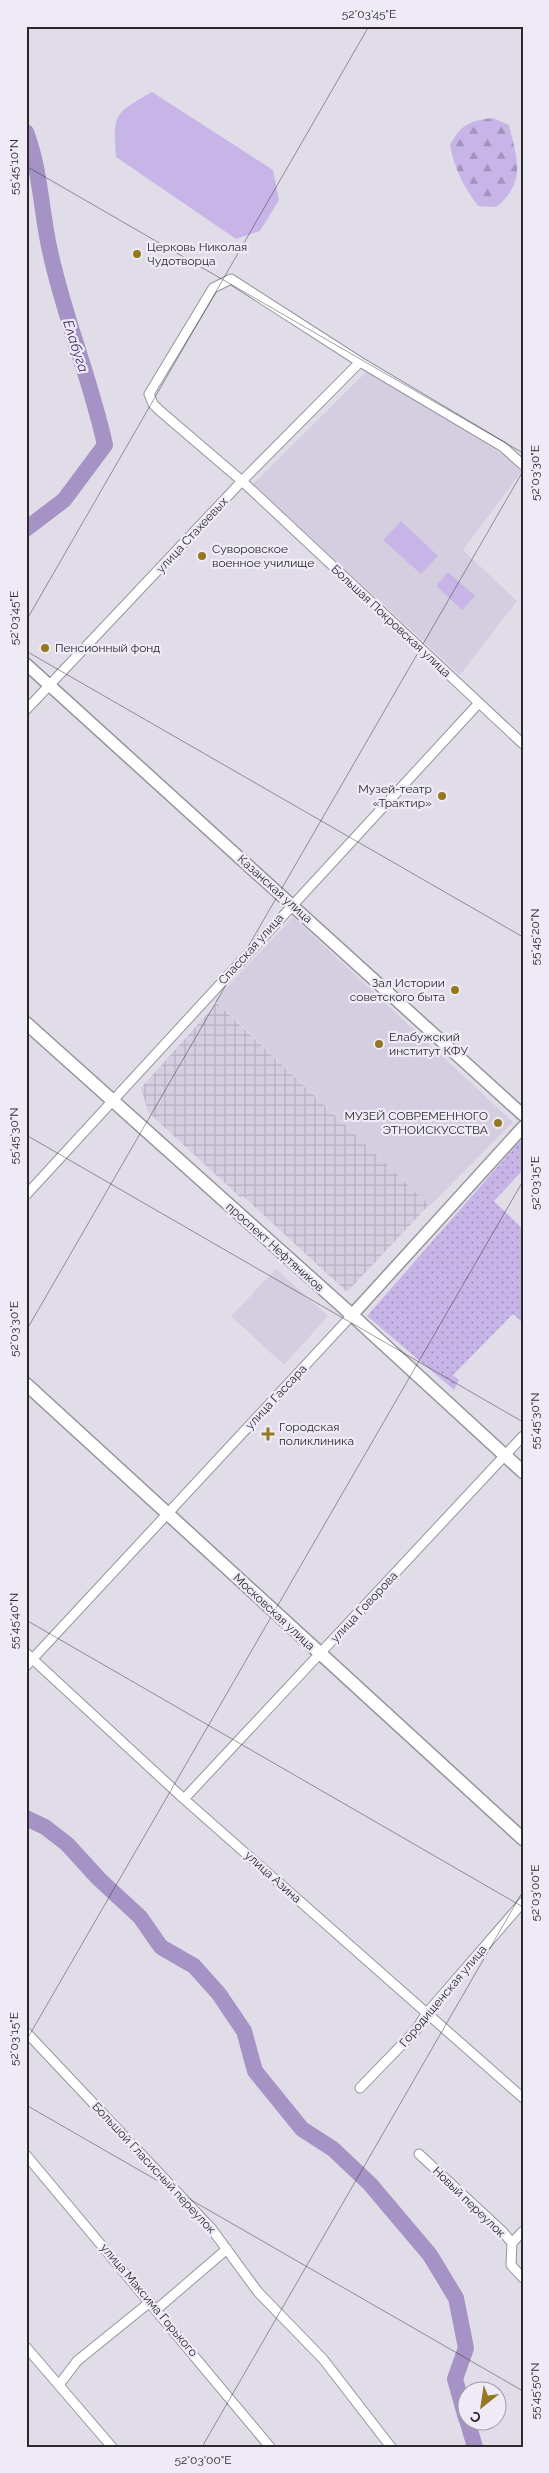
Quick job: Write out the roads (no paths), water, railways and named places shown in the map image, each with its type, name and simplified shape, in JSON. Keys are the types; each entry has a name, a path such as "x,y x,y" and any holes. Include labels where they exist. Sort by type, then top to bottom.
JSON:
{"main road":[{"name":"проспект Нефтяников","path":"26,1023 352,1315 523,1472"},
{"name":"Московская улица","path":"26,1384 523,1839"}],"street":[{"name":"Большая Покровская улица","path":"360,362 231,279 213,288 151,390 149,397 159,410 242,481 478,704 523,744"},
{"path":"360,362 503,447 523,465"},
{"name":"улица Стахеевых","path":"26,710 242,481 360,362"},
{"name":"Казанская улица","path":"26,664 523,1115"},
{"name":"Спасская улица","path":"26,1195 478,704"},
{"name":"улица Гассара","path":"28,1659 168,1514 523,1127"},
{"name":"улица Говорова","path":"184,1799 523,1436"},
{"name":"улица Азина","path":"28,1659 426,2014 523,2098"},
{"name":"Городищенская улица","path":"360,2088 416,2030 426,2014 523,1902"},
{"name":"Большой Гласисный переулок","path":"26,2032 211,2228 258,2292 323,2359 391,2447"},
{"name":"Новый переулок","path":"419,2154 503,2232 512,2243 511,2265 523,2278"},
{"name":"улица Максима Горького","path":"26,2155 157,2309 270,2447"},
{"path":"512,2243 523,2231"},
{"path":"157,2309 227,2249"},
{"path":"59,2385 77,2360 150,2302"},
{"path":"26,2347 112,2447"}],"waterway":[{"name":"Елабуга","path":"26,132 35,162 47,236 56,276 105,445 64,500 26,529"},
{"path":"26,1818 45,1827 67,1844 99,1879 140,1917 161,1947 194,1966 219,1994 244,2031 255,2071 302,2129 333,2149 370,2184 430,2255 456,2298 466,2348 455,2379 456,2383"},
{"path":"470,2430 475,2447"}],"place":[{"name":"Церковь Николая Чудотворца","path":"137,254"},
{"name":"Суворовское военное училище","path":"202,556"},
{"name":"Пенсионный фонд","path":"45,648"},
{"name":"Музей-театр «Трактир»","path":"442,796"},
{"name":"Зал Истории советского быта","path":"455,990"},
{"name":"Елабужский институт КФУ","path":"379,1044"},
{"name":"МУЗЕЙ СОВРЕМЕННОГО ЭТНОИСКУССТВА","path":"498,1123"},
{"name":"Городская поликлиника","path":"268,1434"}]}
